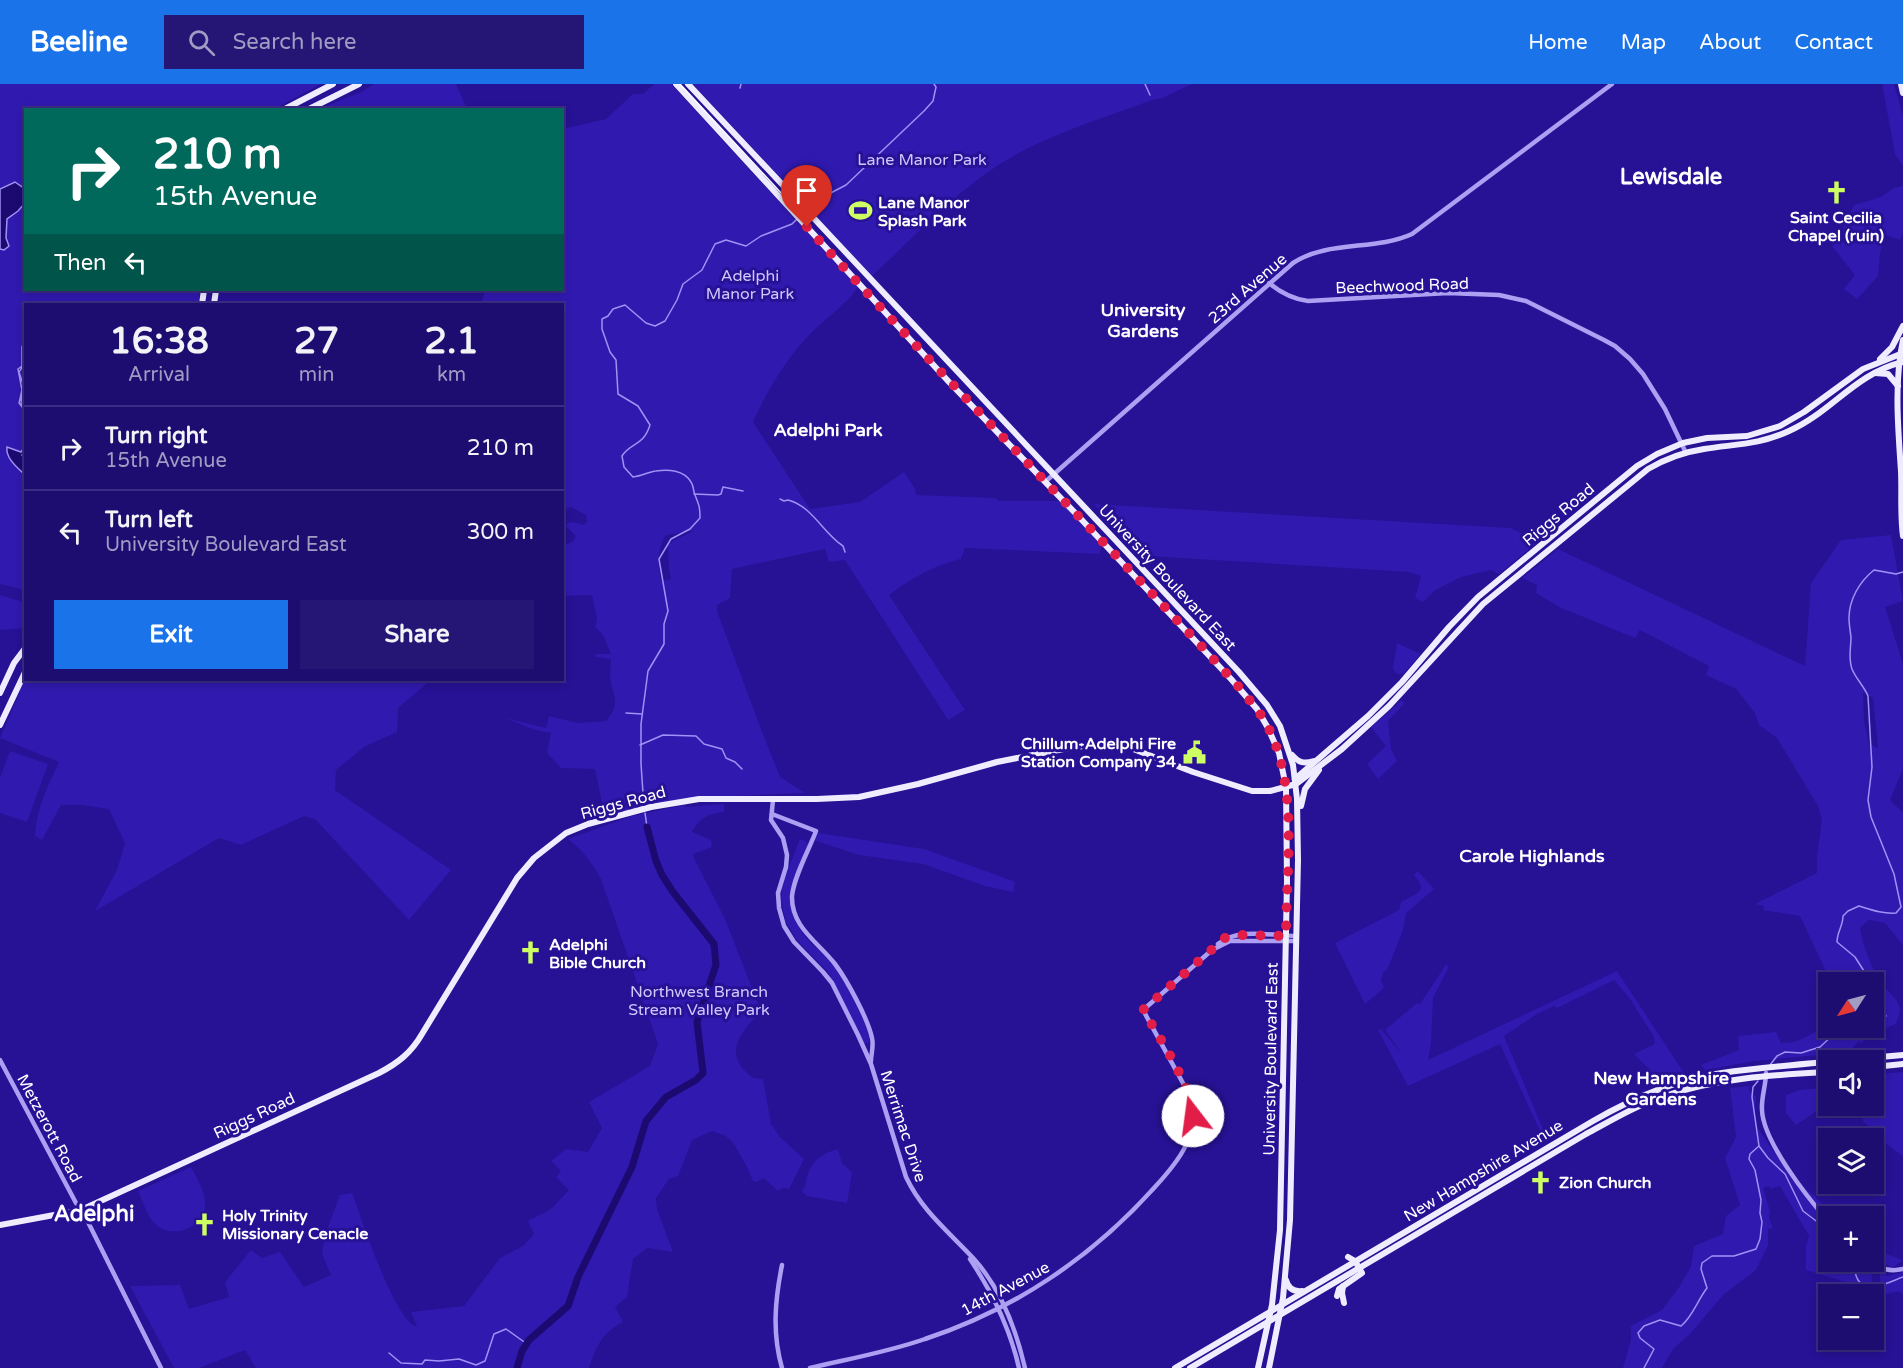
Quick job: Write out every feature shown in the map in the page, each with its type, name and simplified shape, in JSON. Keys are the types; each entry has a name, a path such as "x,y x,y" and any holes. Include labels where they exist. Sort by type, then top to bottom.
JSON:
{"main road":[{"path":"287,108 333,84"},
{"path":"311,108 359,84"},
{"name":"University Boulevard East","path":"676,84 949,382 1161,604 1257,709 1275,743 1286,787 1288,836 1281,1218 1271,1312 1258,1368"},
{"name":"University Boulevard East","path":"688,84 1256,691 1277,721 1288,747 1296,781 1298,821 1290,1220 1286,1279 1269,1368"},
{"path":"1900,84 1903,93"},
{"path":"1869,366 1887,353 1903,326"},
{"path":"1903,340 1898,387 1903,536"},
{"name":"Riggs Road","path":"1296,781 1385,699 1463,612 1636,466 1683,443 1707,438 1747,436 1780,426 1804,412 1869,366 1902,354"},
{"name":"Riggs Road","path":"0,1225 81,1210 368,1078 401,1060 415,1046 508,891 527,865 548,846 574,829 651,807 699,799 772,800 859,797 1024,756 1106,744 1134,749 1240,788 1264,792 1286,787 1326,761 1389,706 1476,610 1643,473 1671,457 1704,449 1752,444 1788,432 1866,376 1901,362"},
{"path":"1866,376 1881,372 1893,378 1898,387"},
{"path":"1901,471 1903,456"},
{"path":"0,693 14,663 24,650"},
{"path":"0,725 24,674"},
{"path":"1288,747 1294,758 1300,762 1318,760"},
{"path":"1298,821 1305,789 1326,761"},
{"path":"1884,1057 1903,1055"},
{"name":"New Hampshire Avenue","path":"1190,1368 1630,1110 1692,1088 1818,1064"},
{"path":"1884,1066 1903,1064"},
{"name":"New Hampshire Avenue","path":"1176,1368 1504,1173 1632,1100 1683,1082 1721,1073 1751,1070 1767,1074 1818,1072"},
{"path":"1470,1204 1480,1193 1502,1181 1504,1173"},
{"path":"1337,1296 1338,1289 1362,1273 1352,1263"},
{"path":"1286,1279 1287,1285 1294,1290 1306,1291"},
{"path":"1344,1286 1342,1293 1344,1303"}],"street":[{"name":"23rd Avenue","path":"1045,482 1293,263 1313,254 1394,240 1412,234 1612,84"},
{"name":"Beechwood Road","path":"1269,283 1287,296 1308,301 1448,292 1499,295 1526,301 1609,343 1630,359 1652,388 1683,443 1686,453"},
{"path":"771,813 772,800"},
{"name":"Merrimac Drive","path":"771,813 771,820 783,838 788,855 778,893 779,909 784,926 794,942 832,983 871,1064 910,1186 923,1207 975,1260 1020,1347 1025,1368"},
{"name":"Merrimac Drive","path":"771,813 816,831 793,890 796,919 804,932 836,967 856,1003 872,1037 871,1064"},
{"name":"14th Avenue","path":"810,1368 925,1339 1001,1307 1060,1272 1113,1231 1173,1166 1187,1146 1191,1134 1193,1116 1190,1096 1143,1010 1224,939 1232,935 1286,939"},
{"path":"1286,939 1296,938"},
{"name":"Metzerott Road","path":"0,1060 81,1210 161,1368"},
{"path":"1767,1074 1762,1111 1770,1139 1818,1208"},
{"path":"782,1265 775,1316 776,1346 782,1368"},
{"path":"1884,1269 1894,1271 1903,1269"},
{"name":"Merrimac Drive","path":"1001,1307 1019,1368"}],"green space":[{"path":"0,84 321,84 276,108 24,108 24,291 200,291 198,303 24,303 24,590 0,584"},
{"path":"374,84 456,84 467,108 321,108 361,92"},
{"name":"Adelphi Manor Park","path":"654,84 671,84 858,287 794,353 771,386 753,422 810,509 860,502 904,472 915,489 916,495 995,498 999,501 1060,501 1101,545 1100,554 965,548 961,559 923,573 889,595 965,710 948,720 845,560 829,562 825,549 732,569 730,598 717,605 717,611 780,777 805,793 710,797 605,817 595,769 561,768 547,753 551,733 535,730 505,718 546,728 549,716 578,723 606,721 615,703 610,674 611,659 595,657 596,654 611,654 603,635 595,627 597,619 592,595 564,596 564,546 574,541 576,536 566,526 573,522 583,525 587,522 586,515 571,507 564,510 564,303 481,303 485,291 564,291 564,129 606,119 633,94 643,94","holes":["694,531 668,545 671,579 661,581 659,557 666,535"]},
{"name":"Lane Manor Park","path":"693,84 1192,84 1162,98 1055,136 1000,164 950,202 872,276"},
{"path":"1882,84 1894,84 1903,116 1903,166 1895,154"},
{"path":"1903,186 1903,232 1900,240 1886,235 1880,252 1878,276 1857,299 1844,289 1855,275 1832,246 1836,243 1854,205 1881,197 1894,188"},
{"path":"1094,504 1511,528 1538,542 1499,574 1491,570 1461,577 1434,591 1423,602 1415,598 1421,576 1409,572 1136,555 1136,551"},
{"path":"1891,535 1903,601 1885,607 1903,664 1903,769 1890,800 1903,813 1903,945 1885,923 1869,920 1860,928 1875,972 1826,972 1800,916 1763,910 1764,906 1755,904 1817,873 1822,820 1818,806 1777,738 1759,725 1755,713 1736,689 1706,675 1709,666 1640,630 1635,638 1559,607 1536,593 1537,585 1522,578 1558,549 1805,666 1811,583 1841,540","holes":["1863,692 1873,698 1878,748 1869,744 1864,720"]},
{"path":"0,595 20,601 24,605 24,628 0,630"},
{"path":"1397,643 1421,654 1404,673 1398,674 1393,668"},
{"path":"24,680 430,681 398,708 397,732 364,747 336,770 335,790 451,870 409,920 315,819 304,816 241,845 219,838 95,911 117,870 125,843 109,809 82,805 61,805 42,840 35,836 40,807 59,762 0,738 20,692"},
{"path":"1402,700 1404,704 1388,721 1391,749 1397,761 1378,779 1367,764 1386,746 1371,727"},
{"path":"10,751 48,764 27,822 0,813 0,778"},
{"name":"Northwest Branch Stream Valley Park","path":"724,804 724,812 705,817 694,827 692,832 711,840 712,847 693,854 725,919 761,1011 741,1035 736,1056 749,1075 763,1079 771,1124 780,1137 804,1159 789,1189 783,1188 778,1191 764,1178 753,1181 734,1144 726,1136 712,1131 692,1140 678,1176 669,1179 656,1198 657,1209 673,1252 647,1248 633,1259 627,1297 615,1307 623,1322 601,1341 589,1368 256,1368 245,1350 199,1368 174,1368 130,1286 180,1285 189,1309 229,1297 225,1282 251,1250 262,1258 280,1252 304,1287 331,1275 322,1254 325,1235 340,1195 352,1193 389,1288 408,1320 417,1327 411,1312 464,1306 500,1258 523,1246 534,1234 528,1221 551,1209 569,1190 556,1177 561,1171 551,1161 566,1149 588,1152 602,1128 589,1102 650,1066 658,1044 601,879 587,857 568,839 632,816 685,805 685,807"},
{"path":"818,833 924,849 1013,881 1015,883 1013,892 985,886 923,864 859,855 816,841 814,839"},
{"path":"800,839 808,844 794,878 791,901 793,912 804,935 830,961 846,986 868,1030 870,1037 868,1044 864,1043 828,972 796,939 786,922 781,900 782,889"},
{"path":"1418,871 1434,889 1406,913 1403,930 1388,968 1383,973 1381,980 1384,988 1365,1004 1335,943 1399,910 1401,902 1421,889 1414,875"},
{"path":"1447,963 1448,968 1433,998 1428,1060 1617,971 1686,1076 1661,1085 1656,1076 1634,1054 1655,1044 1654,1037 1630,999 1614,980 1557,1008 1554,1006 1537,1014 1504,1036 1548,1141 1545,1142 1500,1044 1408,1086 1378,1030 1381,1029 1401,1053 1385,1030 1417,1003 1420,1004"},
{"path":"1884,986 1898,1003 1900,1013 1896,1024 1884,1029"},
{"path":"1818,1030 1818,1038 1864,1038 1863,1043 1858,1042 1853,1050 1818,1050 1818,1055 1754,1061 1705,1070 1701,1065 1739,1050 1738,1036 1776,1032 1781,1043 1787,1043"},
{"path":"1903,1072 1903,1156 1884,1141 1884,1128 1870,1128 1863,1121 1863,1116 1884,1116 1884,1073"},
{"path":"1749,1086 1749,1091 1756,1096 1755,1114 1758,1129 1795,1182 1815,1196 1824,1206 1818,1206 1818,1272 1872,1272 1871,1284 1852,1284 1806,1270 1806,1246 1809,1236 1780,1186 1770,1189 1769,1186 1763,1188 1773,1228 1768,1229 1768,1245 1756,1270 1724,1294 1690,1334 1673,1349 1662,1368 1623,1368 1631,1340 1631,1326 1662,1310 1680,1286 1691,1266 1694,1246 1723,1234 1726,1216 1740,1205 1725,1158 1736,1137 1730,1088"},
{"path":"1818,1088 1818,1110 1796,1125 1786,1113 1786,1095 1800,1090"},
{"path":"838,1149 842,1163 852,1173 847,1203 807,1196 802,1191 812,1166 822,1156"},
{"path":"191,1167 200,1183 205,1201 201,1218 188,1229 171,1231 162,1229 150,1217 138,1191"},
{"path":"1884,1253 1902,1260 1893,1268 1884,1263"},
{"path":"1903,1272 1903,1295 1901,1292 1894,1292 1884,1297 1884,1284 1880,1284 1880,1273 1887,1276"}],"shaded area":[{"path":"15,182 24,188 24,204 7,219 6,238 9,246 4,250 0,249 0,189"},
{"path":"24,342 23,366 19,372 23,384 22,407 19,403 22,390 18,369 22,366"},
{"path":"7,447 21,452 24,448 22,455 24,474 8,455"}],"waterway":[{"path":"740,88 741,84"},
{"path":"807,210 821,198 846,185 924,111 933,101 936,87 934,84"},
{"path":"1145,84 1150,95"},
{"path":"644,808 641,724 648,671 664,644 664,624 668,611 659,559 671,539 690,529 700,518 700,511 692,484 684,475 666,470 633,477 624,467 622,456 644,437 650,425 638,406 618,394 616,360 610,352 602,329 602,319 608,316 613,309 625,305 646,323 655,326 665,321 683,284 702,270 715,244 726,240 746,246 761,236 792,224 797,219"},
{"path":"694,494 718,495 721,494 723,487 743,491"},
{"path":"780,499 788,500 804,508 843,546 845,552"},
{"path":"1865,972 1855,957 1837,942 1843,916 1859,906 1891,913 1896,913 1901,907 1894,874 1871,817 1868,800 1872,767 1868,696 1851,665 1849,611 1856,592 1874,570 1896,574 1903,572"},
{"path":"626,713 642,714"},
{"path":"640,745 663,735 696,736 704,744 722,749 726,758 735,762 742,769"},
{"path":"645,813 647,827"},
{"path":"517,1368 522,1351 529,1340 568,1306 578,1277 632,1167 646,1121 666,1097 696,1080 703,1073 697,1022 716,965 714,944 662,875 647,827"},
{"path":"1884,1012 1886,1016 1884,1018"},
{"path":"1770,1065 1777,1056 1785,1052 1801,1053 1820,1047 1830,1038"},
{"path":"1758,1081 1753,1087 1752,1097 1759,1146 1785,1174 1803,1211 1818,1222"},
{"path":"1644,1368 1654,1349 1640,1338 1638,1333 1644,1326 1660,1320 1681,1326 1685,1322 1707,1288 1701,1269 1702,1263 1712,1256 1734,1256 1756,1249 1762,1222 1761,1200 1755,1170 1749,1159 1750,1154 1759,1146"},
{"path":"1855,1272 1862,1284 1873,1287 1903,1277"},
{"path":"389,1353 401,1363 422,1364 425,1360 459,1359 476,1365 485,1361 494,1334 506,1329 527,1344"}],"tram line":[{"path":"680,84 794,207"}],"place":[{"name":"Saint Cecilia Chapel (ruin)","path":"1836,192"},
{"name":"Lane Manor Splash Park","path":"860,211"},
{"name":"Chillum-Adelphi Fire Station Company 34","path":"1194,752"},
{"name":"Adelphi Bible Church","path":"531,953"},
{"name":"Zion Church","path":"1541,1182"},
{"name":"Holy Trinity Missionary Cenacle","path":"204,1224"}],"district":[{"name":"Lewisdale","path":"1671,176"},
{"name":"University Gardens","path":"1143,320"},
{"name":"Adelphi Park","path":"828,430"},
{"name":"Carole Highlands","path":"1532,856"},
{"name":"New Hampshire Gardens","path":"1661,1088"},
{"name":"Adelphi","path":"94,1213"}],"route":[{"path":"807,227 949,382 1238,686 1257,709 1275,743 1283,770 1287,799 1286,936 1232,935 1225,938 1143,1010 1185,1086 1191,1101 1193,1116"}]}
